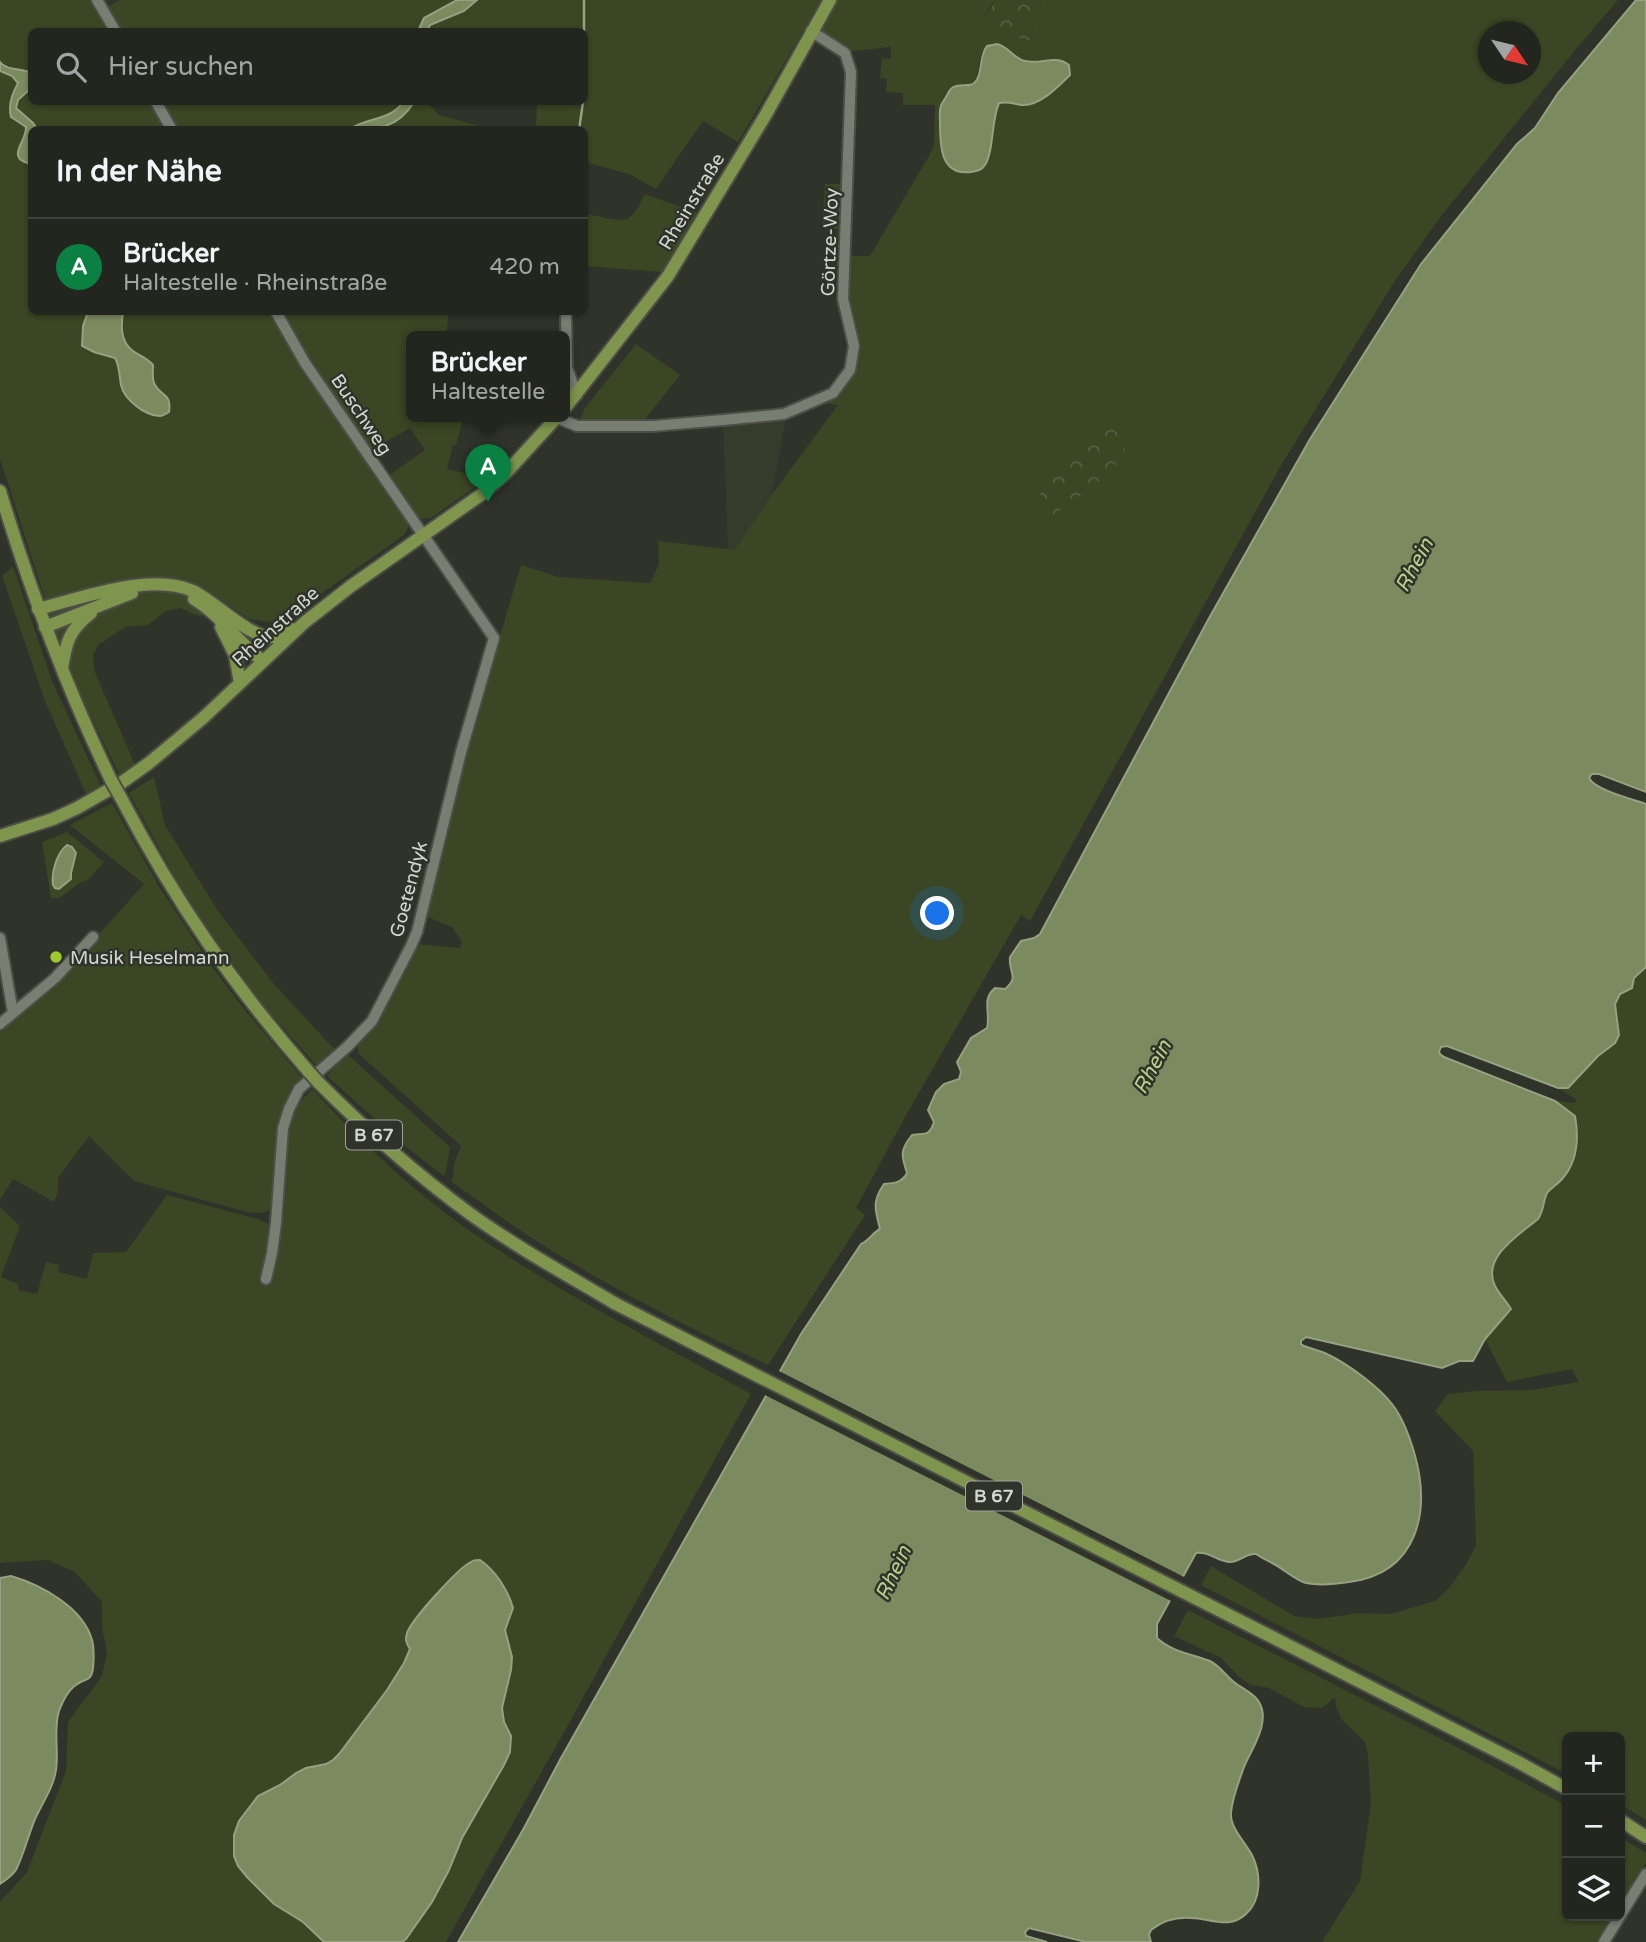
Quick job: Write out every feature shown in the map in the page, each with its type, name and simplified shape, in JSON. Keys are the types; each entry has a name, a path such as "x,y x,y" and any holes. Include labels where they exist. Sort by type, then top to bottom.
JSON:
{"main road":[{"name":"Rheinstraße","path":"570,402 668,276 765,116 830,0"},
{"name":"Rheinstraße","path":"0,836 53,819 121,783 149,763 305,622 351,586 482,494 505,474 553,422"},
{"name":"B 67","path":"0,491 38,609 88,732 111,780 169,885 208,946 251,1004 309,1072 370,1132 431,1184 530,1253 674,1334 1562,1786"},
{"path":"38,609 128,587 156,583 174,585 193,591 214,603 256,647 263,661"},
{"path":"45,627 138,590 159,589 178,592 197,601 263,661"},
{"path":"62,669 70,635 78,623 103,603"},
{"path":"212,614 235,655 240,683"},
{"path":"230,617 257,633 272,637 305,622"},
{"path":"1625,1824 1646,1837"}],"street":[{"path":"97,0 114,28"},
{"name":"Görtze-Woy","path":"570,421 577,426 653,426 784,414 833,393 842,383 849,370 854,346 843,299 851,72 845,53 811,31"},
{"path":"158,105 170,126"},
{"name":"Buschweg","path":"278,315 305,363 423,535"},
{"path":"570,377 576,395"},
{"name":"Goetendyk","path":"266,1279 276,1223 285,1118 299,1089 372,1021 411,946 417,932 461,752 494,639 423,535"},
{"path":"0,1024 55,978 93,937"},
{"path":"0,938 13,1013"},
{"path":"1604,1942 1646,1874"}],"shaded area":[{"path":"786,418 772,494 734,550 728,550 723,423"}],"green space":[{"path":"0,0 93,0 109,28 28,28 28,105 153,105 165,126 28,126 28,315 273,315 408,520 408,528 404,535 311,601 289,620 277,623 249,619 211,593 201,617 180,608 166,611 148,625 125,627 98,645 93,655 94,670 135,765 119,774 81,696 55,630 0,459"},
{"path":"120,0 825,0 806,34 802,33 738,142 703,121 656,189 629,174 588,163 588,126 536,126 537,105 588,105 588,28 119,28 107,7"},
{"path":"835,0 994,0 983,19 997,34 1031,41 1042,0 1618,0 1438,220 1393,284 1280,467 1030,921 1021,915 905,1117 856,1208 865,1215 768,1365 597,1278 519,1230 451,1181 461,1146 359,1054 357,1042 417,944 459,948 462,942 452,927 425,916 465,754 521,565 559,577 650,583 659,564 658,541 734,550 838,405 822,403 854,371 860,351 846,299 849,256 870,256 929,156 934,144 935,105 903,105 903,93 886,92 887,79 880,78 882,58 891,59 891,47 853,51 828,37 813,39","holes":["1003,45 1016,57 1027,62 1049,59 1069,65 1070,75 1057,89 1025,106 999,103 988,157 980,170 940,138 944,100 951,88 975,83 982,52"]},
{"path":"994,0 1042,0 1032,41 997,34 969,39"},
{"path":"163,105 430,105 439,115 479,126 175,126"},
{"path":"825,184 845,184 843,230 822,227"},
{"path":"645,194 698,213 662,272 588,266 588,215 625,219 634,213"},
{"path":"283,315 449,315 447,331 406,331 406,422 462,422 447,469 488,478 431,518 422,519 414,515 388,476 425,450 410,428 371,450 309,360"},
{"path":"636,344 680,375 643,422 580,419 585,408"},
{"path":"1092,423 1108,426 1121,436 1125,446 1121,457 1099,481 1048,518 1036,511 1040,494"},
{"path":"13,566 52,681 102,788 87,796 45,701 2,576"},
{"path":"154,777 165,825 218,911 274,984 336,1051 316,1065 257,998 175,877 129,793"},
{"path":"112,803 158,885 213,968 302,1078 285,1105 280,1122 272,1208 267,1212 247,1212 134,1181 89,1136 58,1178 58,1192 54,1202 13,1179 0,1200 0,1030 58,980 144,884 70,825"},
{"path":"67,832 104,862 88,880 59,898 51,898 42,842"},
{"path":"1646,967 1646,1820 1625,1807 1625,1732 1562,1732 1562,1771 1201,1585 1211,1566 1294,1616 1318,1619 1358,1613 1391,1614 1435,1601 1449,1588 1467,1563 1476,1545 1473,1451 1435,1411 1448,1394 1531,1390 1579,1382 1572,1369 1507,1382 1485,1339 1511,1309 1495,1286 1492,1275 1498,1256 1513,1239 1538,1219 1547,1193 1560,1181 1575,1116 1555,1101 1575,1103 1576,1099 1558,1088 1564,1089 1573,1084 1598,1056 1615,1043 1619,1035 1615,1004 1620,994 1630,989 1634,978"},
{"path":"346,1053 450,1147 444,1176 405,1146 327,1076"},
{"path":"312,1089 381,1159 457,1222 565,1291 751,1394 446,1942 0,1942 0,1902 27,1872 66,1771 68,1722 102,1676 107,1653 102,1627 102,1602 75,1572 48,1560 0,1563 0,1207 20,1226 1,1277 18,1284 18,1290 37,1294 46,1262 59,1265 58,1272 87,1279 93,1253 126,1252 167,1195 258,1219 270,1225 272,1230 285,1130 294,1109"},
{"path":"1188,1610 1562,1803 1562,1921 1609,1921 1596,1942 1322,1942 1360,1881 1371,1802 1365,1742 1342,1720 1335,1697 1322,1708 1304,1707 1269,1688 1251,1685 1221,1658 1174,1636"},
{"path":"1625,1840 1646,1853 1646,1863 1625,1895"}],"water":[{"path":"457,0 477,0 464,11 428,28 419,28 424,18"},
{"name":"Rhein","path":"1636,0 1646,0 1646,792 1599,774 1592,774 1589,778 1606,790 1646,804 1646,967 1634,978 1632,988 1620,994 1615,1004 1619,1035 1615,1043 1598,1056 1568,1088 1558,1088 1447,1046 1441,1047 1439,1052 1444,1057 1555,1101 1575,1116 1576,1124 1576,1148 1568,1171 1547,1193 1538,1219 1504,1247 1493,1265 1495,1286 1511,1309 1485,1339 1473,1361 1459,1361 1442,1368 1306,1337 1301,1341 1304,1346 1329,1355 1363,1376 1396,1409 1408,1433 1419,1474 1421,1496 1414,1535 1405,1552 1391,1566 1373,1576 1322,1585 1302,1582 1256,1554 1229,1562 1205,1553 1196,1553 1157,1624 1157,1638 1163,1643 1214,1663 1254,1696 1262,1710 1262,1726 1244,1767 1231,1813 1238,1835 1252,1855 1257,1870 1257,1894 1251,1908 1240,1919 1233,1921 1219,1922 1198,1918 1170,1920 1151,1930 1151,1942 1086,1942 1029,1928 1025,1932 1026,1936 1047,1942 458,1942 801,1334 861,1244 880,1229 876,1206 880,1190 884,1184 900,1181 907,1173 903,1157 905,1145 912,1135 930,1130 934,1122 928,1110 936,1092 944,1084 959,1079 961,1072 957,1062 971,1038 987,1028 988,997 995,988 1005,989 1012,981 1010,957 1021,941 1040,934 1208,620 1310,439 1421,264 1517,144 1535,128 1558,93"},
{"path":"997,44 1025,61 1064,62 1069,65 1070,75 1036,102 1022,105 999,103 985,165 977,171 961,172 953,169 944,157 940,140 941,105 952,88 971,85 976,81 987,46"},
{"path":"0,62 6,67 28,72 28,91 18,100 16,108 35,126 28,126 28,163 19,158 18,154 26,127 11,117 10,112 11,100 18,83 12,76 0,71"},
{"path":"400,105 412,105 401,117 386,126 355,126 385,116"},
{"path":"87,315 123,315 122,328 126,343 153,365 154,383 169,401 169,412 160,416 147,413 126,396 115,358 82,346 83,326"},
{"path":"67,845 76,853 71,879 59,889 53,885 54,869 60,853"},
{"path":"480,1560 500,1581 513,1608 505,1630 512,1657 502,1708 504,1722 511,1736 510,1752 462,1838 432,1902 406,1939 402,1942 324,1942 303,1922 274,1904 238,1866 234,1856 234,1835 239,1821 258,1796 296,1773 326,1764 339,1754 404,1663 410,1649 406,1641 407,1633 417,1617 463,1568"},
{"path":"11,1576 35,1585 59,1599 80,1617 92,1640 94,1659 90,1677 73,1687 61,1707 56,1726 57,1763 52,1783 16,1870 0,1884 0,1578"}],"pier":[{"path":"777,1370 1186,1578 1173,1602 763,1394"}],"waterway":[{"path":"584,0 584,28"},
{"path":"580,126 583,105"},
{"path":"561,315 561,331"}],"place":[{"name":"Brücker","path":"488,502"},
{"name":"Musik Heselmann","path":"56,957"}]}
